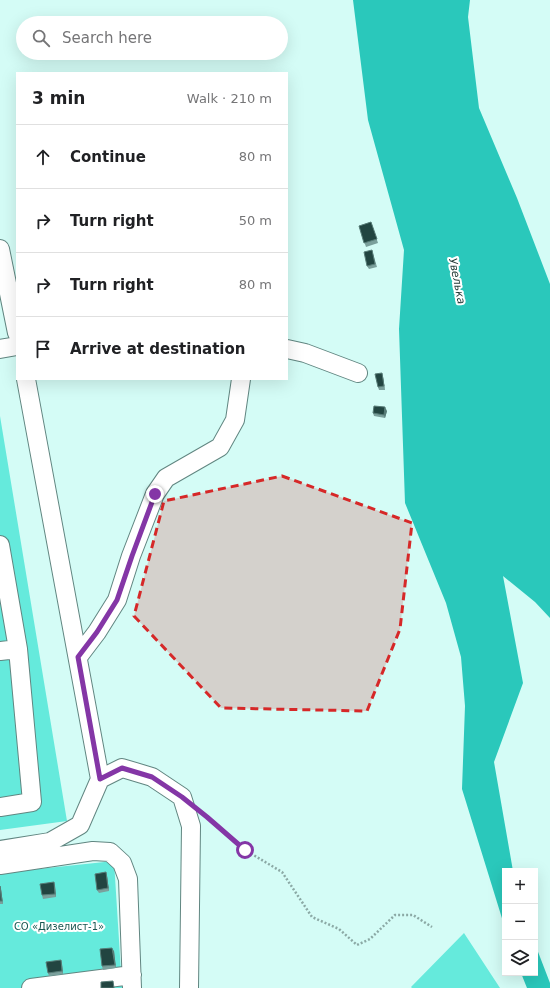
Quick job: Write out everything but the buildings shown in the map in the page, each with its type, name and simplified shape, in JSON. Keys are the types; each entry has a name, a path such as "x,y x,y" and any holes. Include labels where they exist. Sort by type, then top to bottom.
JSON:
{"lane":[{"path":"0,249 16,328"},
{"path":"0,349 16,346"},
{"path":"288,349 305,353 358,374"},
{"path":"0,850 50,842 80,825 100,779 26,380"},
{"path":"78,657 97,632 117,600 155,494 166,478 220,447 235,420 241,380"},
{"path":"0,545 18,649 32,802 0,806"},
{"path":"0,651 18,649"},
{"path":"100,779 122,768 152,777 182,797 191,826 189,988"},
{"path":"0,865 93,851 110,852 122,863 128,879 132,981 31,988"}],"path":[{"path":"182,797 245,850 282,872 312,917 339,929 357,945 370,939 395,915 413,915 432,927"}],"highlighted area":[{"path":"282,476 412,523 400,629 367,711 221,708 134,616 164,501"}],"green space":[{"path":"0,416 67,821 0,830"},
{"name":"СО «Дизелист-1»","path":"114,861 122,988 0,988 0,873"},
{"path":"464,933 500,988 412,988 411,987"}],"water":[{"name":"Увелька","path":"353,0 470,0 468,17 479,108 517,198 550,284 550,618 535,602 503,576 523,683 494,762 512,868 502,868 502,918 462,789 465,706 461,657 446,603 405,503 399,329 404,250 368,120"},
{"path":"538,952 550,983 550,988 527,988 522,976 538,976"}],"route":[{"path":"155,494 117,600 97,632 78,657 100,779 122,768 152,777 182,797 245,850"}]}
